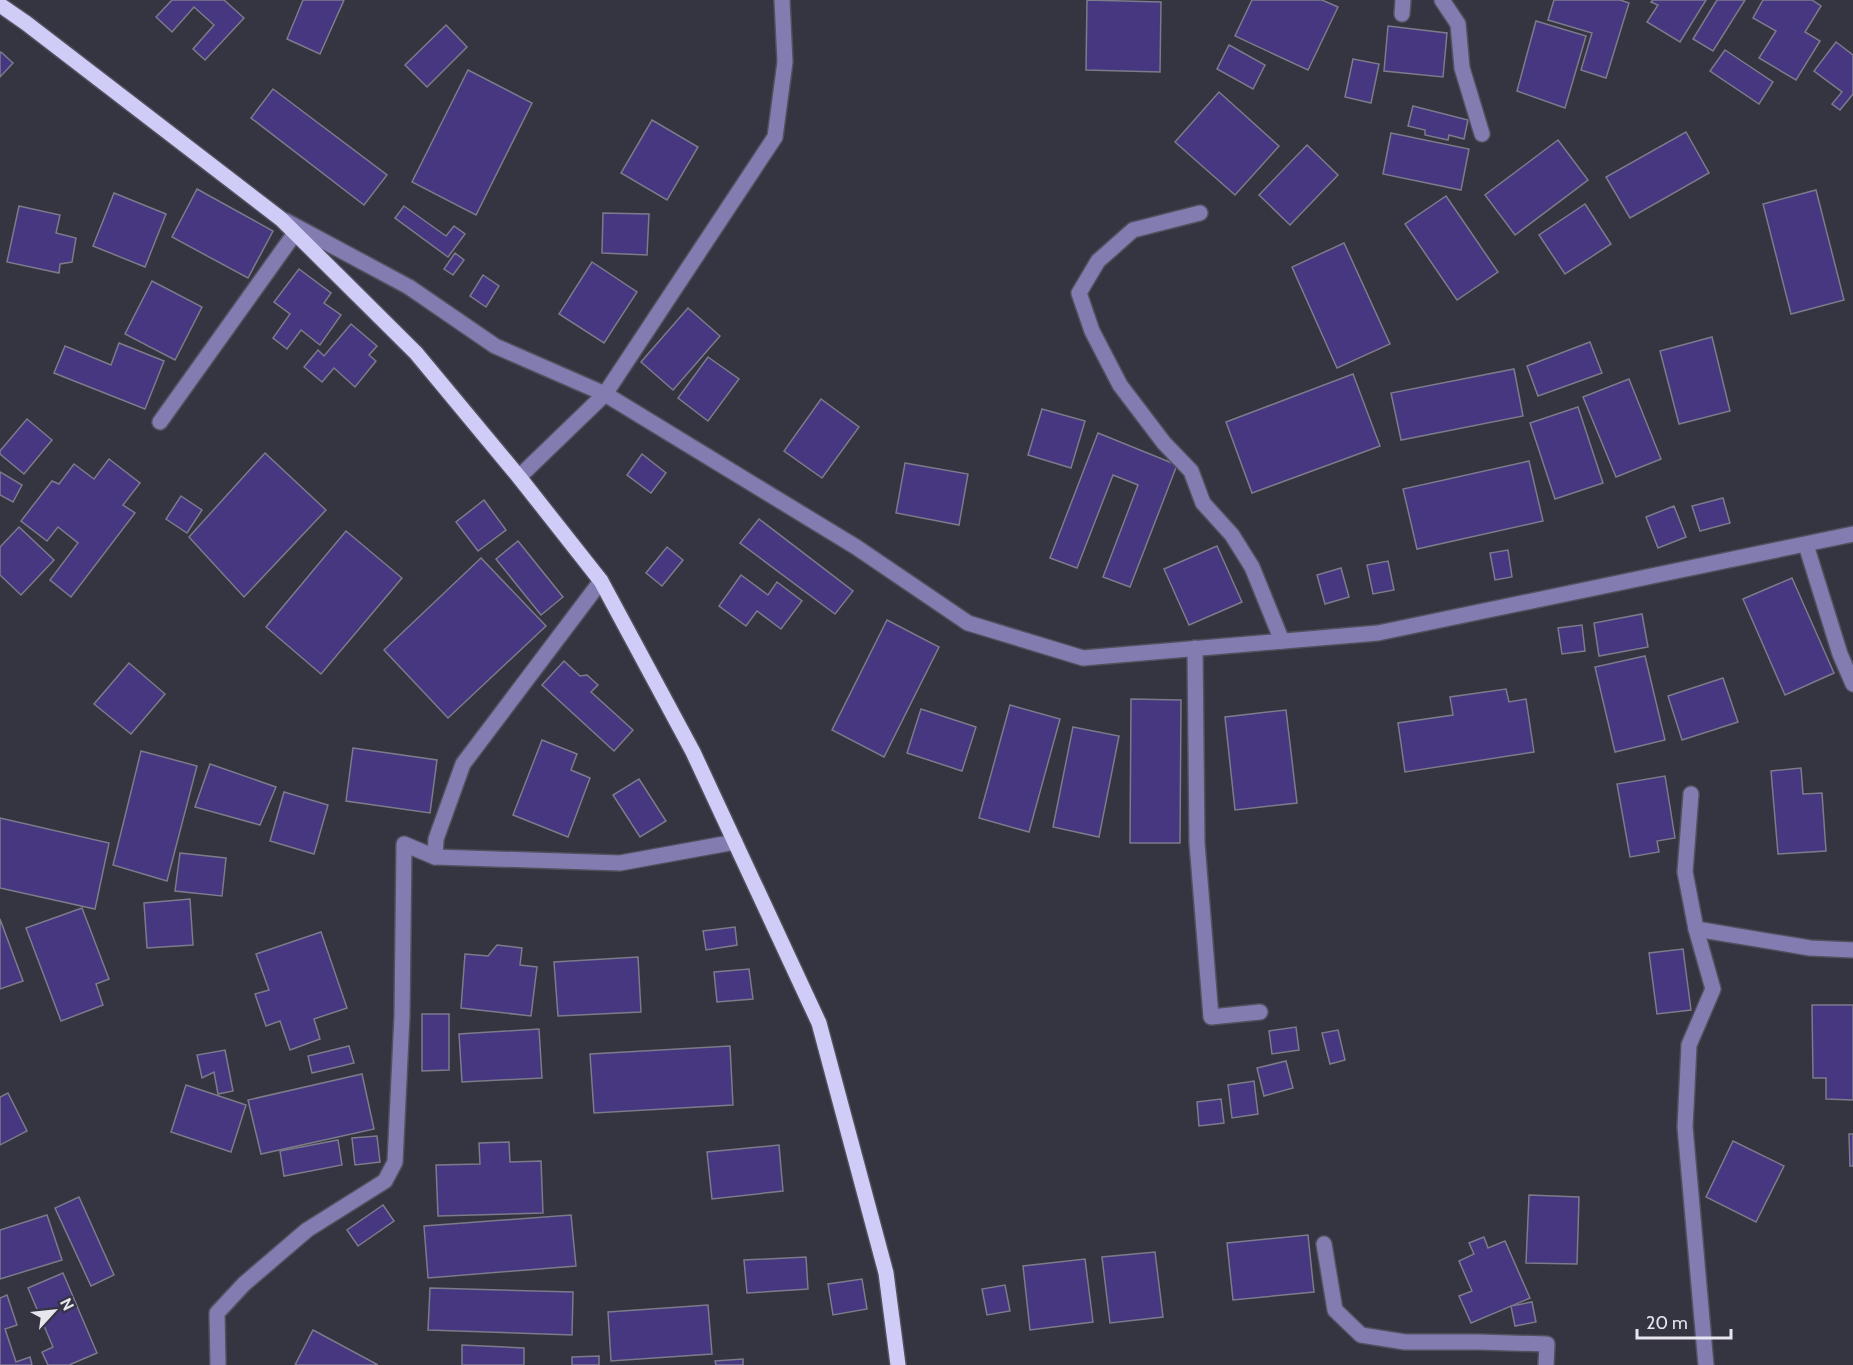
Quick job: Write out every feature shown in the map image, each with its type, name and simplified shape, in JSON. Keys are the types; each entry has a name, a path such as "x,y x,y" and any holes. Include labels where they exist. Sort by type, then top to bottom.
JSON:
{"main road":[{"path":"0,5 281,219 416,353 519,477 601,581 693,752 819,1023 886,1273 898,1365"}],"street":[{"path":"519,477 605,394 775,137 785,62 782,0"},
{"path":"1442,0 1458,24 1462,68 1482,134"},
{"path":"1200,213 1133,230 1098,261 1079,292 1092,331 1120,386 1164,443 1191,471 1203,503 1232,535 1252,567 1282,641"},
{"path":"281,219 409,287 495,346 605,394 856,547 968,623 1083,658 1378,633 1853,534"},
{"path":"160,422 295,233"},
{"path":"1806,544 1840,654 1853,684"},
{"path":"435,857 436,839 463,764 601,581"},
{"path":"1195,648 1197,843 1211,1017 1260,1012"},
{"path":"1691,794 1685,873 1696,929 1713,989 1689,1045 1685,1127 1706,1365"},
{"path":"218,1365 217,1313 244,1284 307,1230 385,1181 395,1162 402,1016 404,844 435,857 620,862 735,842"},
{"path":"1696,929 1810,948 1853,950"},
{"path":"1324,1244 1335,1310 1361,1335 1405,1342 1547,1344 1546,1365"}],"building":[{"path":"172,0 224,0 244,18 205,60 193,49 214,25 194,7 172,32 156,17"},
{"path":"303,0 344,0 320,54 287,39"},
{"path":"1087,0 1161,2 1160,72 1086,70"},
{"path":"1252,0 1322,0 1338,7 1308,70 1235,36"},
{"path":"1554,0 1620,0 1629,3 1606,78 1581,70 1592,33 1548,20"},
{"path":"1653,0 1706,0 1680,42 1647,22 1658,5 1651,2"},
{"path":"1717,0 1745,0 1713,51 1693,39"},
{"path":"1763,0 1812,0 1821,6 1805,32 1820,41 1796,80 1759,58 1776,31 1753,18"},
{"path":"1536,21 1586,36 1565,108 1517,91"},
{"path":"446,25 467,47 427,87 405,65"},
{"path":"1388,26 1447,33 1443,77 1384,71"},
{"path":"1836,42 1853,55 1853,94 1840,110 1832,104 1842,92 1814,71"},
{"path":"1229,45 1265,65 1253,89 1217,69"},
{"path":"1725,50 1773,82 1759,104 1710,71"},
{"path":"0,53 13,63 0,77"},
{"path":"1353,59 1379,64 1371,103 1345,97"},
{"path":"468,70 532,103 476,215 412,182"},
{"path":"273,89 387,175 364,205 251,118"},
{"path":"1219,92 1279,146 1235,195 1175,142"},
{"path":"1413,106 1468,120 1464,139 1449,135 1448,140 1425,135 1425,130 1408,126"},
{"path":"652,120 698,147 667,200 621,173"},
{"path":"1686,132 1709,173 1630,218 1606,177"},
{"path":"1391,133 1469,149 1461,190 1383,174"},
{"path":"1558,140 1588,180 1515,235 1485,195"},
{"path":"1307,145 1338,175 1290,225 1259,195"},
{"path":"197,189 273,231 248,278 172,237"},
{"path":"1816,190 1844,300 1791,314 1763,204"},
{"path":"114,193 166,214 145,267 93,246"},
{"path":"1446,196 1498,272 1457,300 1405,224"},
{"path":"1585,204 1611,244 1565,274 1539,235"},
{"path":"19,206 60,215 56,233 76,238 72,262 60,264 59,273 7,262"},
{"path":"404,206 446,236 454,226 465,234 448,257 395,218"},
{"path":"603,213 649,214 647,255 602,253"},
{"path":"1344,243 1390,344 1337,368 1292,267"},
{"path":"455,253 464,260 453,275 444,269"},
{"path":"592,262 637,292 604,343 559,314"},
{"path":"299,269 331,293 324,303 341,315 320,345 301,330 287,349 273,338 290,314 274,302"},
{"path":"483,275 499,286 486,307 470,296"},
{"path":"152,281 202,307 175,360 125,334"},
{"path":"688,308 720,336 673,390 641,362"},
{"path":"351,324 377,346 369,355 376,361 355,387 334,368 322,382 304,367 318,350 324,356"},
{"path":"1712,337 1730,411 1679,424 1660,351"},
{"path":"1590,342 1602,373 1538,396 1527,366"},
{"path":"119,343 164,361 145,409 54,373 65,346 111,365"},
{"path":"708,357 739,379 708,421 678,398"},
{"path":"1514,369 1523,416 1401,440 1391,393"},
{"path":"1353,374 1380,446 1252,493 1226,422"},
{"path":"1629,379 1661,459 1616,477 1583,397"},
{"path":"821,399 859,427 822,478 784,451"},
{"path":"1578,407 1603,483 1555,499 1530,423"},
{"path":"1042,409 1085,421 1071,468 1028,455"},
{"path":"27,419 52,440 24,474 0,454 0,451"},
{"path":"1098,433 1177,465 1130,587 1103,577 1138,485 1113,475 1077,568 1050,558"},
{"path":"265,453 326,510 244,597 189,537"},
{"path":"642,454 666,473 651,493 627,475"},
{"path":"109,459 140,483 123,505 135,513 71,597 50,580 78,543 58,527 47,541 21,521 52,481 59,484 74,464 94,479"},
{"path":"1529,461 1543,521 1417,549 1403,489"},
{"path":"905,463 968,474 959,525 896,513"},
{"path":"0,472 22,485 13,502 0,495"},
{"path":"181,496 202,510 187,533 166,519"},
{"path":"1723,498 1730,523 1700,531 1692,506"},
{"path":"484,500 506,530 478,551 456,522"},
{"path":"1674,506 1686,537 1658,548 1646,517"},
{"path":"759,519 853,591 835,614 740,543"},
{"path":"19,527 54,560 21,595 0,575 0,547"},
{"path":"346,531 402,578 321,674 266,627"},
{"path":"518,541 563,597 541,615 496,559"},
{"path":"1217,546 1242,602 1189,625 1164,569"},
{"path":"667,547 683,560 662,586 646,573"},
{"path":"1508,550 1512,577 1495,580 1490,553"},
{"path":"481,558 546,626 448,718 384,650"},
{"path":"1388,561 1394,590 1373,594 1367,565"},
{"path":"1341,568 1349,597 1325,604 1317,575"},
{"path":"741,575 768,595 777,582 802,601 781,629 757,611 746,626 719,606"},
{"path":"1792,578 1834,673 1785,695 1743,599"},
{"path":"1642,614 1648,647 1599,656 1594,623"},
{"path":"887,620 939,647 884,757 832,730"},
{"path":"1582,625 1585,651 1562,654 1558,628"},
{"path":"1645,656 1665,740 1615,752 1595,667"},
{"path":"564,661 580,676 587,675 598,685 591,692 633,730 614,751 542,685"},
{"path":"129,663 165,694 131,734 94,704"},
{"path":"1723,678 1738,722 1682,740 1668,696"},
{"path":"1506,689 1509,702 1526,699 1534,752 1405,772 1398,723 1453,715 1450,697"},
{"path":"1131,699 1181,700 1180,843 1130,843"},
{"path":"1010,705 1060,719 1029,832 979,818"},
{"path":"921,709 976,727 962,771 907,753"},
{"path":"1286,710 1297,803 1235,810 1225,717"},
{"path":"1073,727 1119,736 1099,837 1053,827"},
{"path":"542,740 577,754 571,770 590,778 568,837 513,815"},
{"path":"353,748 437,760 430,813 346,801"},
{"path":"141,751 197,766 167,881 113,865"},
{"path":"210,764 276,787 260,825 195,807"},
{"path":"1801,768 1803,794 1822,793 1826,851 1778,854 1771,771"},
{"path":"1665,776 1675,838 1657,841 1659,852 1630,857 1617,784"},
{"path":"639,779 666,821 640,837 613,795"},
{"path":"284,792 328,805 314,854 270,841"},
{"path":"0,818 109,843 95,909 0,888"},
{"path":"180,853 226,858 222,896 175,891"},
{"path":"190,899 193,945 147,948 144,903"},
{"path":"82,908 109,979 96,984 103,1005 61,1021 26,928"},
{"path":"0,919 23,981 0,989"},
{"path":"735,927 737,945 706,950 703,931"},
{"path":"321,932 347,1008 314,1019 320,1039 290,1050 280,1021 266,1026 255,994 269,990 256,954"},
{"path":"497,945 522,948 520,965 537,967 531,1016 461,1008 465,954 488,956"},
{"path":"1683,949 1691,1010 1657,1014 1649,953"},
{"path":"638,957 641,1012 558,1016 554,962"},
{"path":"749,969 753,999 717,1002 714,972"},
{"path":"1812,1005 1853,1005 1853,1100 1826,1099 1826,1078 1813,1078"},
{"path":"422,1014 449,1014 449,1070 422,1071"},
{"path":"1296,1027 1299,1050 1272,1054 1269,1031"},
{"path":"539,1029 542,1078 462,1082 459,1034"},
{"path":"1338,1030 1345,1060 1330,1064 1322,1033"},
{"path":"349,1046 354,1063 312,1073 308,1056"},
{"path":"730,1046 733,1105 594,1113 590,1054"},
{"path":"225,1050 233,1091 218,1094 214,1072 202,1078 197,1055"},
{"path":"1286,1061 1293,1088 1264,1096 1257,1068"},
{"path":"362,1074 374,1129 261,1154 248,1100"},
{"path":"1254,1081 1258,1114 1232,1118 1228,1085"},
{"path":"186,1085 246,1105 231,1152 171,1132"},
{"path":"8,1093 27,1131 0,1145 0,1097"},
{"path":"1221,1099 1224,1123 1199,1126 1197,1102"},
{"path":"1849,1134 1853,1134 1853,1166 1850,1166"},
{"path":"377,1136 380,1162 355,1165 352,1138"},
{"path":"338,1140 342,1165 284,1176 280,1151"},
{"path":"1733,1141 1784,1166 1756,1222 1706,1197"},
{"path":"509,1142 510,1162 541,1161 543,1213 438,1216 436,1165 480,1164 479,1143"},
{"path":"779,1145 783,1191 712,1199 707,1152"},
{"path":"1529,1195 1579,1197 1577,1264 1526,1263"},
{"path":"79,1197 114,1275 91,1286 55,1208"},
{"path":"383,1205 394,1221 358,1246 347,1230"},
{"path":"47,1215 62,1260 0,1279 0,1230"},
{"path":"571,1215 576,1266 428,1278 424,1226"},
{"path":"1308,1235 1314,1292 1233,1300 1227,1243"},
{"path":"1484,1237 1488,1248 1505,1241 1530,1298 1471,1323 1459,1296 1472,1291 1459,1261 1474,1254 1469,1243"},
{"path":"1155,1252 1163,1317 1110,1323 1102,1257"},
{"path":"806,1257 808,1289 747,1293 744,1260"},
{"path":"1085,1259 1093,1322 1030,1330 1023,1266"},
{"path":"63,1273 97,1353 69,1365 48,1365 42,1352 53,1347 28,1288"},
{"path":"862,1279 867,1309 833,1315 828,1284"},
{"path":"1005,1285 1010,1311 987,1315 982,1289"},
{"path":"430,1288 573,1292 572,1335 428,1330"},
{"path":"7,1295 17,1325 5,1329 16,1362 30,1357 32,1365 0,1365 0,1298"},
{"path":"1532,1302 1536,1322 1515,1326 1511,1306"},
{"path":"708,1305 712,1354 611,1361 608,1312"},
{"path":"313,1330 378,1365 295,1365"},
{"path":"462,1345 524,1348 524,1365 462,1365"},
{"path":"599,1356 599,1365 572,1365 572,1357"},
{"path":"743,1359 743,1365 716,1365 715,1361"}]}
